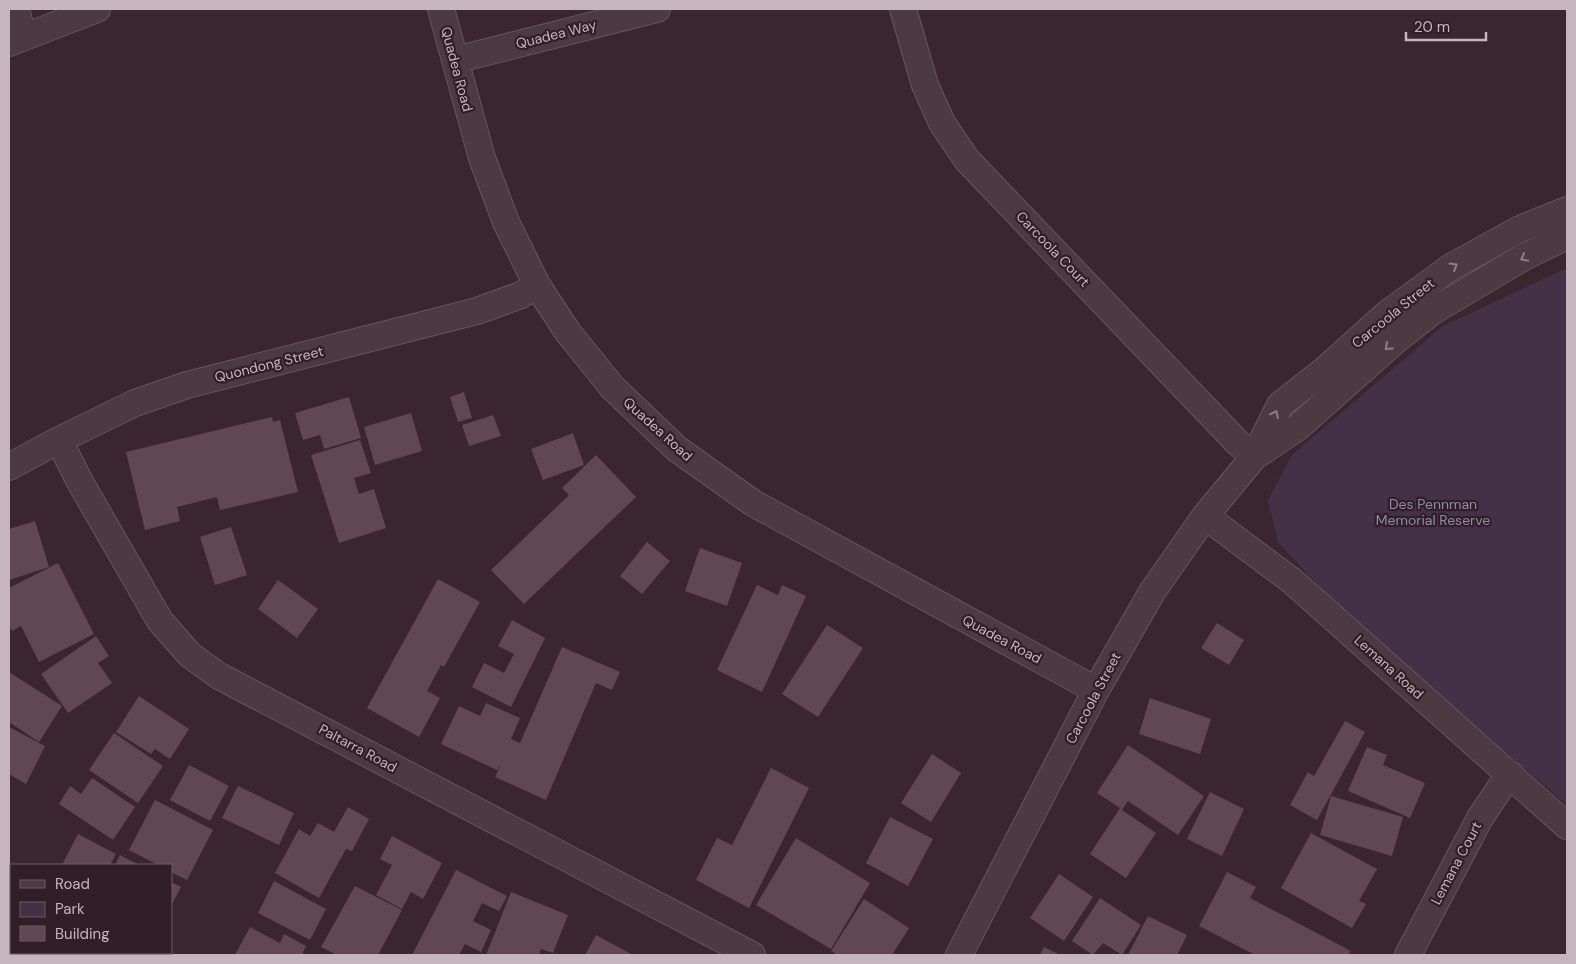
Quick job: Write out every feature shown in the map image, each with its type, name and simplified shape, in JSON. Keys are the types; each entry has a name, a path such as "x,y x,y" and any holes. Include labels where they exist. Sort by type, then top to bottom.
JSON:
{"street":[{"path":"16,9 16,40 97,9"},
{"name":"Quadea Road","path":"441,9 482,158 506,222 537,285 567,331 612,387 677,449 753,503 1096,690"},
{"name":"Quadea Way","path":"455,60 657,9"},
{"name":"Carcoola Court","path":"903,9 925,85 942,123 967,160 1254,458"},
{"name":"Carcoola Street","path":"959,955 1096,690 1152,592 1205,516 1254,458 1280,405 1327,368 1388,313 1451,267 1520,229 1567,210"},
{"name":"Carcoola Street","path":"1254,458 1297,428 1396,340 1433,311 1524,257 1567,236"},
{"name":"Quondong Street","path":"9,467 135,403 187,385 477,311 521,295 537,285"},
{"name":"Paltarra Road","path":"59,440 80,482 160,621 190,655 228,680 752,955"},
{"name":"Lemana Road","path":"1205,516 1292,581 1567,826"},
{"name":"Lemana Court","path":"1408,955 1480,818 1511,775"}],"green space":[{"name":"Des Pennman Memorial Reserve","path":"1567,268 1567,805 1335,604 1278,542 1268,500 1292,455 1443,326"}],"building":[{"path":"464,392 472,418 458,422 450,397"},
{"path":"349,397 361,438 324,449 320,435 303,440 295,413"},
{"path":"411,413 422,451 375,465 364,427"},
{"path":"493,415 501,436 469,446 462,425"},
{"path":"272,417 273,422 280,420 298,492 220,510 217,497 177,507 180,521 145,530 126,452"},
{"path":"573,433 584,465 543,480 531,449"},
{"path":"360,440 371,473 354,478 359,494 374,489 386,528 339,543 311,455"},
{"path":"596,455 636,497 524,604 491,570 569,495 562,488"},
{"path":"35,521 49,567 9,580 9,529"},
{"path":"231,527 247,575 215,585 200,537"},
{"path":"647,542 670,561 642,594 620,576"},
{"path":"700,548 742,563 727,606 685,591"},
{"path":"58,563 94,634 39,662 21,626 12,631 9,625 9,588"},
{"path":"438,579 480,602 444,667 441,665 427,691 440,698 419,737 367,708"},
{"path":"278,580 318,609 297,638 258,609"},
{"path":"757,585 778,595 782,585 806,596 762,692 717,670"},
{"path":"512,620 545,638 511,707 472,687 484,663 504,673 514,654 498,646"},
{"path":"1217,623 1244,640 1229,665 1201,648"},
{"path":"827,625 863,648 818,717 782,694"},
{"path":"96,636 109,656 98,663 112,683 68,713 41,674"},
{"path":"562,647 620,672 612,690 596,683 546,800 495,777 501,763 497,770 441,744 459,706 480,716 486,703 520,718 511,739 520,743"},
{"path":"9,672 62,706 39,742 9,722"},
{"path":"139,696 189,729 170,759 155,749 151,754 116,732"},
{"path":"1150,698 1211,719 1200,754 1139,734"},
{"path":"1345,721 1365,732 1317,820 1290,805 1308,772 1314,776"},
{"path":"9,727 45,746 26,784 9,774"},
{"path":"114,733 163,766 138,803 89,770"},
{"path":"1128,745 1204,796 1178,835 1128,801 1122,810 1156,833 1126,878 1090,854 1120,808 1097,793"},
{"path":"1367,747 1387,755 1383,765 1425,783 1410,818 1348,791"},
{"path":"932,754 961,773 931,822 901,803"},
{"path":"189,765 229,786 210,821 170,800"},
{"path":"771,768 809,788 749,908 696,880 717,838 732,845"},
{"path":"92,778 135,807 113,840 59,804 70,786 81,794"},
{"path":"238,786 294,813 279,845 222,818"},
{"path":"1210,792 1244,809 1222,856 1187,839"},
{"path":"1331,796 1403,817 1392,856 1320,835"},
{"path":"155,800 213,830 187,880 172,872 172,864 156,864 129,850"},
{"path":"348,807 369,819 352,851 346,849 319,898 275,873 299,829 310,836 318,823 334,832"},
{"path":"890,817 933,839 908,886 866,863"},
{"path":"1311,833 1377,869 1359,901 1366,904 1352,928 1281,888"},
{"path":"78,834 116,854 111,864 63,864"},
{"path":"392,836 442,863 423,899 411,892 402,909 376,895 392,865 380,859"},
{"path":"796,838 870,883 831,949 756,905"},
{"path":"120,855 137,864 116,864"},
{"path":"9,863 10,906 9,905"},
{"path":"456,870 507,896 499,911 482,903 473,921 491,930 481,952 465,944 459,955 412,955"},
{"path":"1227,872 1256,887 1250,898 1351,951 1348,955 1255,955 1199,926"},
{"path":"1059,874 1093,897 1064,941 1030,918"},
{"path":"274,881 326,909 310,940 258,913"},
{"path":"172,882 181,887 172,904"},
{"path":"355,886 402,910 378,955 337,955 321,947"},
{"path":"511,892 568,915 553,953 541,949 539,955 486,955"},
{"path":"1100,898 1141,925 1122,955 1103,943 1093,955 1072,941"},
{"path":"864,899 909,928 892,955 838,955 831,951"},
{"path":"1148,916 1187,935 1177,955 1128,955"},
{"path":"250,927 280,943 284,934 306,946 302,955 235,955"},
{"path":"596,935 633,955 585,955"},
{"path":"1044,947 1060,955 1040,955"},
{"path":"20,954 66,954 66,955"},
{"path":"92,954 131,954 130,955"}]}
